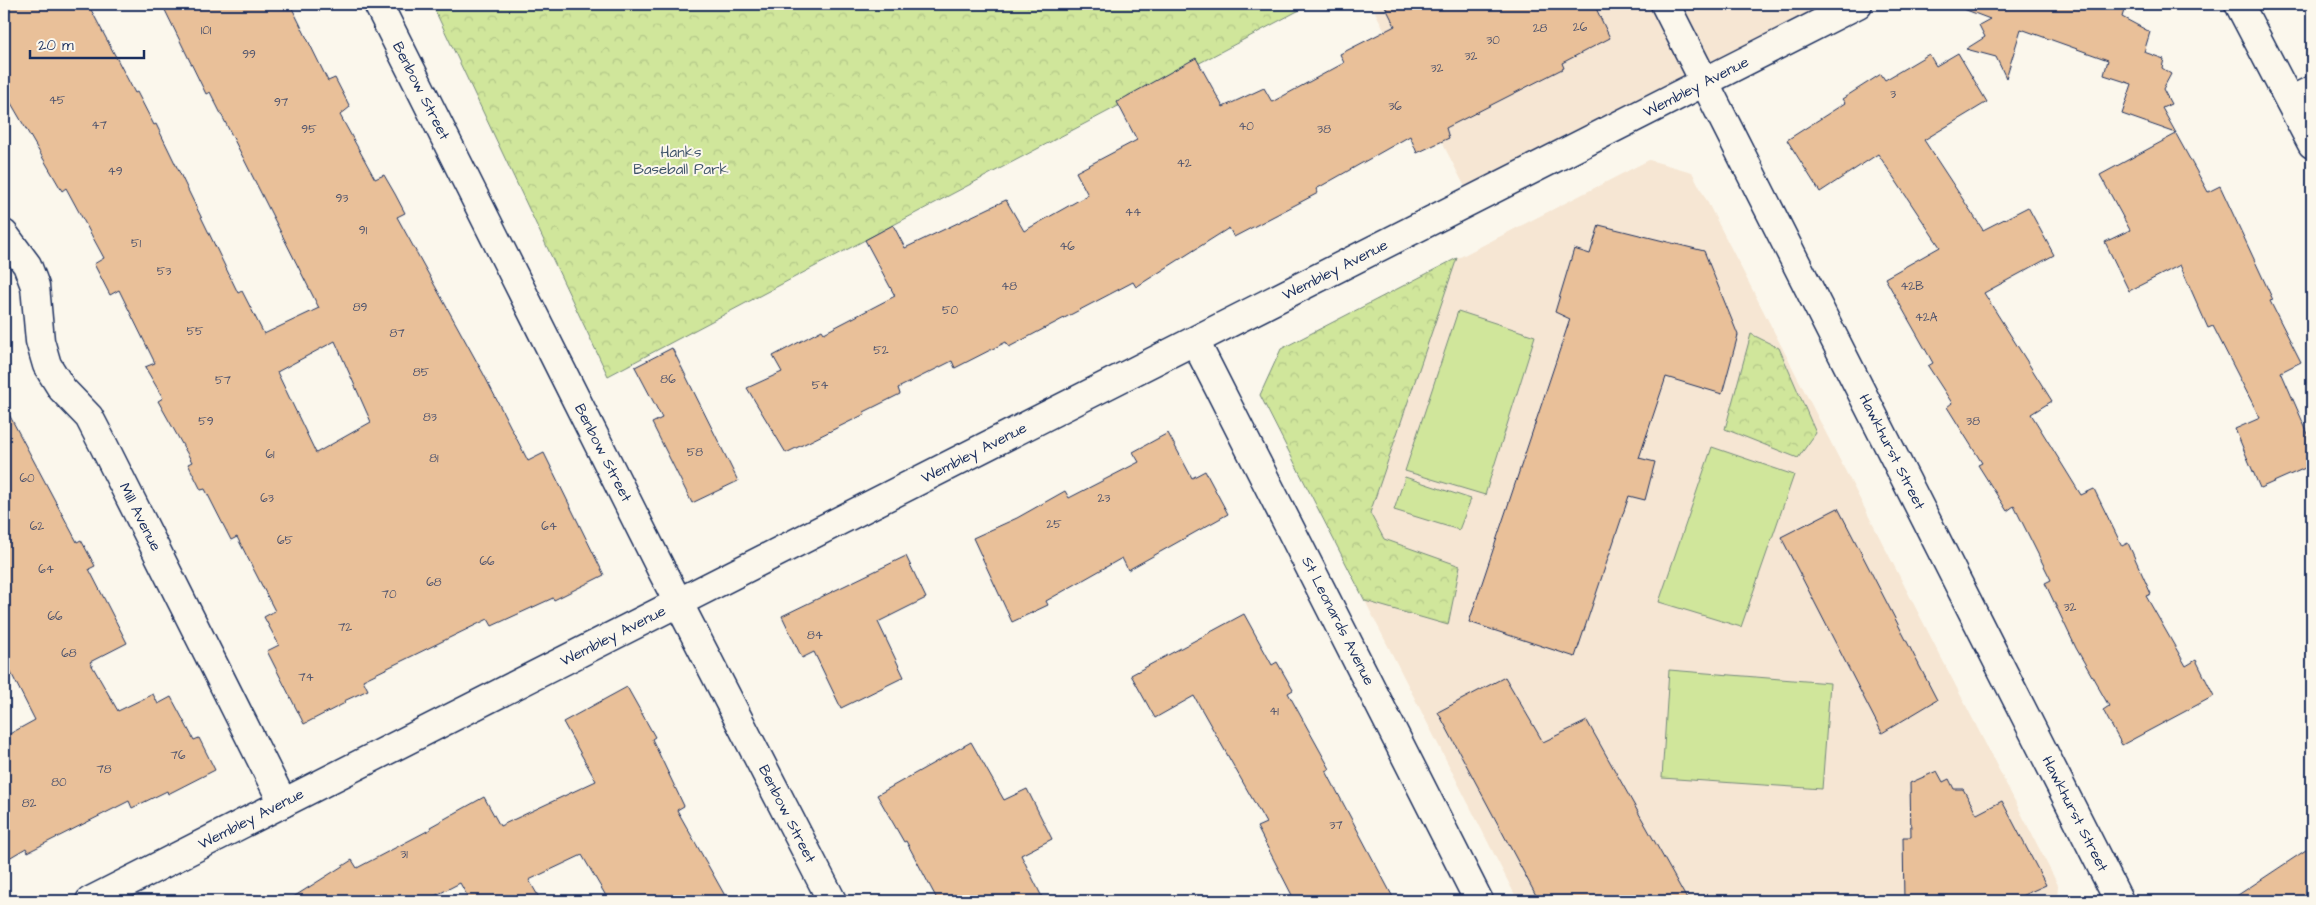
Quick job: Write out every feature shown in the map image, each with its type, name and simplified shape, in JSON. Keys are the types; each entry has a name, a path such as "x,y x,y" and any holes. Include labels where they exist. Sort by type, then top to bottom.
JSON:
{"street":[{"name":"Benbow Street","path":"378,4 678,602 832,901"},
{"name":"Hawkhurst Street","path":"1665,4 2119,901"},
{"name":"Wembley Avenue","path":"90,901 1858,4"},
{"path":"2239,4 2301,96 2312,144"},
{"name":"Mill Avenue","path":"4,234 27,265 35,286 40,341 47,364 62,388 89,418 283,803"},
{"name":"St Leonards Avenue","path":"1194,341 1479,901"}],"shaded area":[{"path":"1371,4 1829,4 1466,189"},
{"path":"1649,160 1692,172 2058,885 2057,901 1518,901 1260,395 1281,349"}],"green space":[{"name":"Hanks Baseball Park","path":"432,4 1311,4 608,376"},
{"path":"1457,258 1370,513 1384,539 1460,566 1448,625 1365,601 1260,395 1281,349"},
{"path":"1458,311 1535,336 1485,495 1405,471"},
{"path":"1751,334 1779,348 1816,433 1798,458 1725,429"},
{"path":"1712,447 1794,475 1741,627 1659,602"},
{"path":"1405,477 1471,499 1459,530 1394,510"},
{"path":"1669,670 1830,683 1822,789 1662,778"}],"building":[{"path":"4,4 88,4 135,93 137,92 154,125 156,124 238,293 242,291 264,334 319,308 210,92 206,94 162,4 290,4 328,81 335,78 350,107 340,115 375,179 384,175 395,194 405,213 397,217 483,373 528,461 544,453 604,575 554,600 553,598 492,626 488,619 363,680 368,690 344,701 345,703 304,724 267,651 279,645 264,617 275,611 237,537 231,540 205,489 201,490 188,464 192,462 158,401 163,398 145,367 155,363 119,290 110,295 94,264 104,258 66,188 62,191 4,91","holes":["335,341 371,422 316,453 277,372"]},
{"path":"1384,4 1594,4 1610,38 1562,63 1564,68 1446,128 1449,138 1417,153 1410,136 1316,189 1318,193 1234,237 1229,228 1136,287 1133,282 1009,347 1006,342 955,368 952,361 898,388 900,394 864,412 865,414 786,453 747,388 782,372 773,356 822,330 824,333 895,296 865,240 893,225 905,248 1006,200 1024,231 1088,195 1076,172 1137,140 1117,102 1196,58 1223,107 1264,88 1272,102 1344,63 1340,54 1395,26"},
{"path":"1961,4 2126,4 2122,17 2150,32 2144,52 2164,59 2162,68 2171,74 2163,89 2171,104 2162,108 2176,133 2122,114 2132,84 2104,75 2108,60 2021,29 2006,78 1996,57 1966,49 1985,37 1979,25 1990,19 1961,8"},
{"path":"1958,53 1987,102 1924,140 1983,230 2028,207 2054,255 1984,293 2052,401 2031,414 2081,495 2094,489 2122,546 2128,543 2151,594 2146,596 2186,666 2196,660 2214,696 2122,745 2103,710 2109,706 2076,648 2045,583 2051,580 2014,506 2007,511 1978,465 1982,463 1947,407 1952,403 1928,366 1933,363 1885,278 1940,247 1878,154 1820,192 1787,140 1845,103 1842,99 1881,74 1885,80 1929,54 1936,66"},
{"path":"2176,134 2208,192 2220,186 2273,300 2270,301 2301,362 2281,372 2312,443 2312,465 2260,488 2235,429 2260,418 2213,326 2208,328 2180,265 2129,291 2105,242 2130,230 2100,175"},
{"path":"1599,225 1704,251 1738,335 1722,394 1666,377 1639,458 1655,462 1645,500 1629,496 1575,657 1469,622 1570,319 1555,312 1574,249 1590,254"},
{"path":"672,348 738,481 692,503 652,423 662,418 635,367"},
{"path":"4,405 77,542 81,540 95,566 89,569 127,643 90,662 118,711 153,694 158,704 171,697 194,740 199,738 215,770 168,794 167,791 132,808 129,801 28,852 26,848 4,861 4,737 35,720 4,659"},
{"path":"1168,433 1192,478 1205,471 1228,514 1128,570 1122,558 1046,601 1048,605 1012,622 973,538 1017,518 1065,491 1069,498 1139,462 1133,452"},
{"path":"1838,508 1937,700 1882,733 1781,537"},
{"path":"906,556 926,598 878,622 904,677 841,708 814,652 802,658 782,616"},
{"path":"1244,614 1272,665 1277,662 1293,690 1288,693 1330,769 1326,771 1395,901 1295,901 1257,827 1266,823 1194,696 1155,718 1131,675"},
{"path":"1505,677 1543,742 1587,721 1688,901 1539,901 1438,712"},
{"path":"627,687 655,737 652,739 684,806 677,810 728,901 609,901 582,855 529,880 541,901 470,901 460,883 425,901 287,901 352,860 357,868 431,829 430,827 484,797 500,826 596,781 563,722"},
{"path":"971,742 1004,800 1027,789 1052,839 1021,855 1044,901 938,901 906,841 904,842 877,795"},
{"path":"1937,771 1943,782 1949,779 1954,789 1963,789 1977,814 2002,801 2046,885 2010,901 1904,901 1903,837 1911,837 1910,783"},
{"path":"2312,846 2312,901 2229,901"}]}
